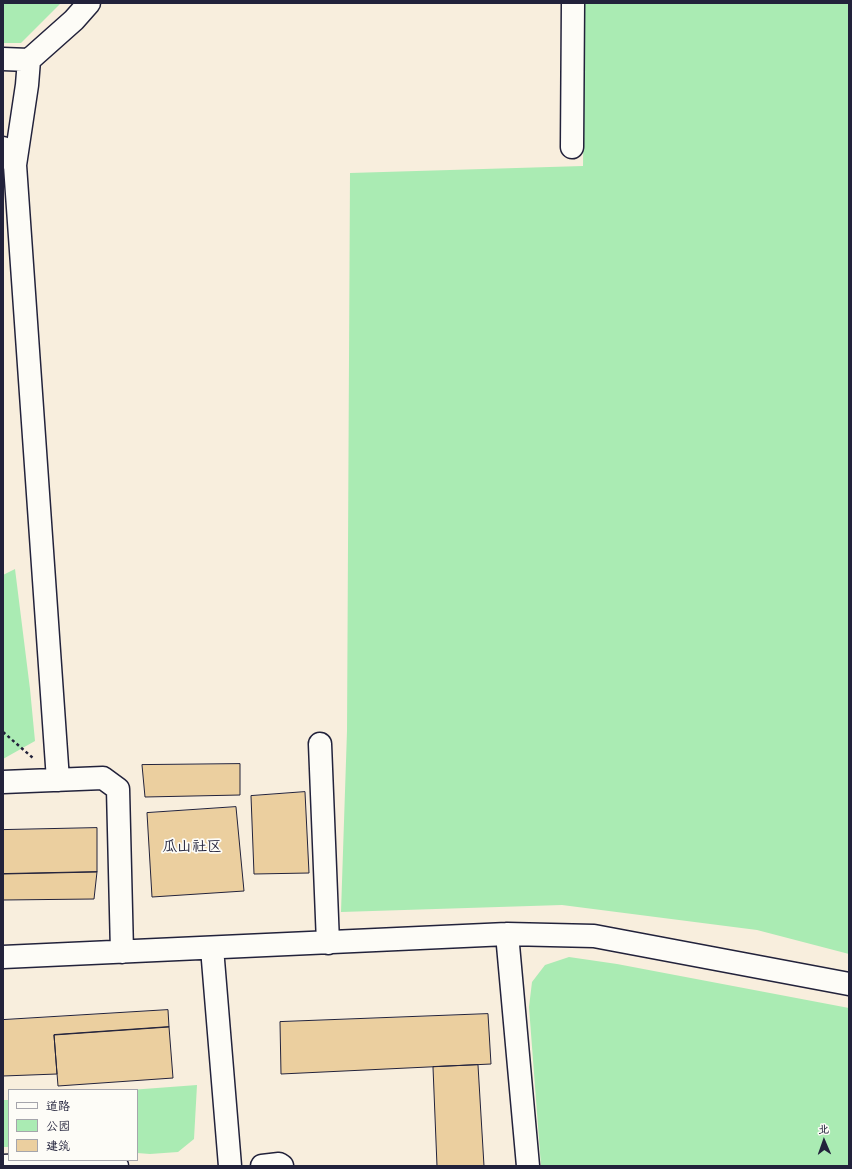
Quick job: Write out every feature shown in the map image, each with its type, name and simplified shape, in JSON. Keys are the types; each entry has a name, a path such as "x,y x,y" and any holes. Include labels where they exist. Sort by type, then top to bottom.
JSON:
{"street":[{"path":"58,780 13,269 9,157 27,85 29,60 74,20 89,3"},
{"path":"572,147 573,3"},
{"path":"3,59 29,60"},
{"path":"320,744 328,942"},
{"path":"3,782 103,778 118,789 122,952"},
{"path":"507,934 528,1166"},
{"path":"3,957 507,934 594,936 849,984"},
{"path":"212,948 230,1166"},
{"path":"3,1166 94,1162 117,1166"},
{"path":"262,1166 279,1164 282,1166"}],"path":[{"path":"3,732 58,780"}],"green space":[{"path":"3,3 61,3 21,43 3,43"},
{"path":"585,3 849,3 849,954 757,930 562,905 341,912 347,731 350,173 583,166"},
{"path":"15,569 35,741 3,759 3,575"},
{"path":"569,957 617,964 849,1008 849,1166 541,1166 529,1007 532,982 545,965"},
{"path":"197,1085 194,1139 178,1152 150,1154 138,1153 138,1089"},
{"path":"3,1100 8,1100 8,1147 3,1147"}],"building":[{"path":"240,764 240,795 145,797 142,765"},
{"path":"305,792 309,873 254,874 251,796"},
{"path":"236,807 244,891 152,897 147,813"},
{"path":"97,828 97,872 3,874 3,830"},
{"path":"97,872 94,899 3,900 3,874"},
{"path":"168,1010 169,1027 54,1035 57,1074 3,1076 3,1020"},
{"path":"488,1014 491,1064 281,1074 280,1022"},
{"path":"169,1027 173,1078 58,1086 54,1035"},
{"path":"478,1065 484,1166 437,1166 433,1067"}],"district":[{"name":"瓜山社区","path":"192,847"}]}
